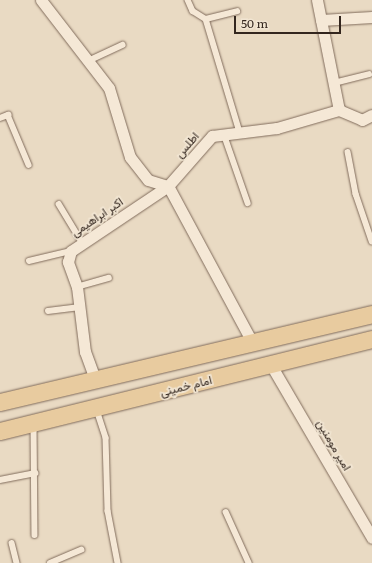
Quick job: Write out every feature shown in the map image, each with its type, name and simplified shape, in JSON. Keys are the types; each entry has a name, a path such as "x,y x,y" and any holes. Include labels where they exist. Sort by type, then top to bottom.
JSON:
{"main road":[{"path":"0,402 251,340 372,314"},
{"name":"امام خمینی","path":"0,431 272,365 372,339"}],"street":[{"path":"41,0 109,88 130,157 148,180 168,186 251,340"},
{"path":"317,0 339,110 362,120 372,115"},
{"path":"321,20 372,17"},
{"name":"اطلس","path":"168,186 212,136 277,128 339,110"},
{"name":"اکبر ابراهیمی","path":"95,379 85,352 81,307 77,287 68,262 71,251 82,242 168,186"},
{"name":"امیر مومنین","path":"272,365 372,538"}],"lane":[{"path":"188,0 193,11 206,19 240,132"},
{"path":"206,19 237,11"},
{"path":"88,61 122,45"},
{"path":"334,83 369,74"},
{"path":"0,118 8,115 28,165"},
{"path":"224,134 248,203"},
{"path":"348,152 354,187 372,241"},
{"path":"59,204 82,242"},
{"path":"29,261 71,251"},
{"path":"77,287 109,278"},
{"path":"48,311 81,307"},
{"path":"96,408 106,438 108,511 118,563"},
{"path":"34,422 34,535"},
{"path":"0,480 35,473"},
{"path":"226,512 248,563"},
{"path":"12,543 17,563"},
{"path":"50,563 81,550"}]}
